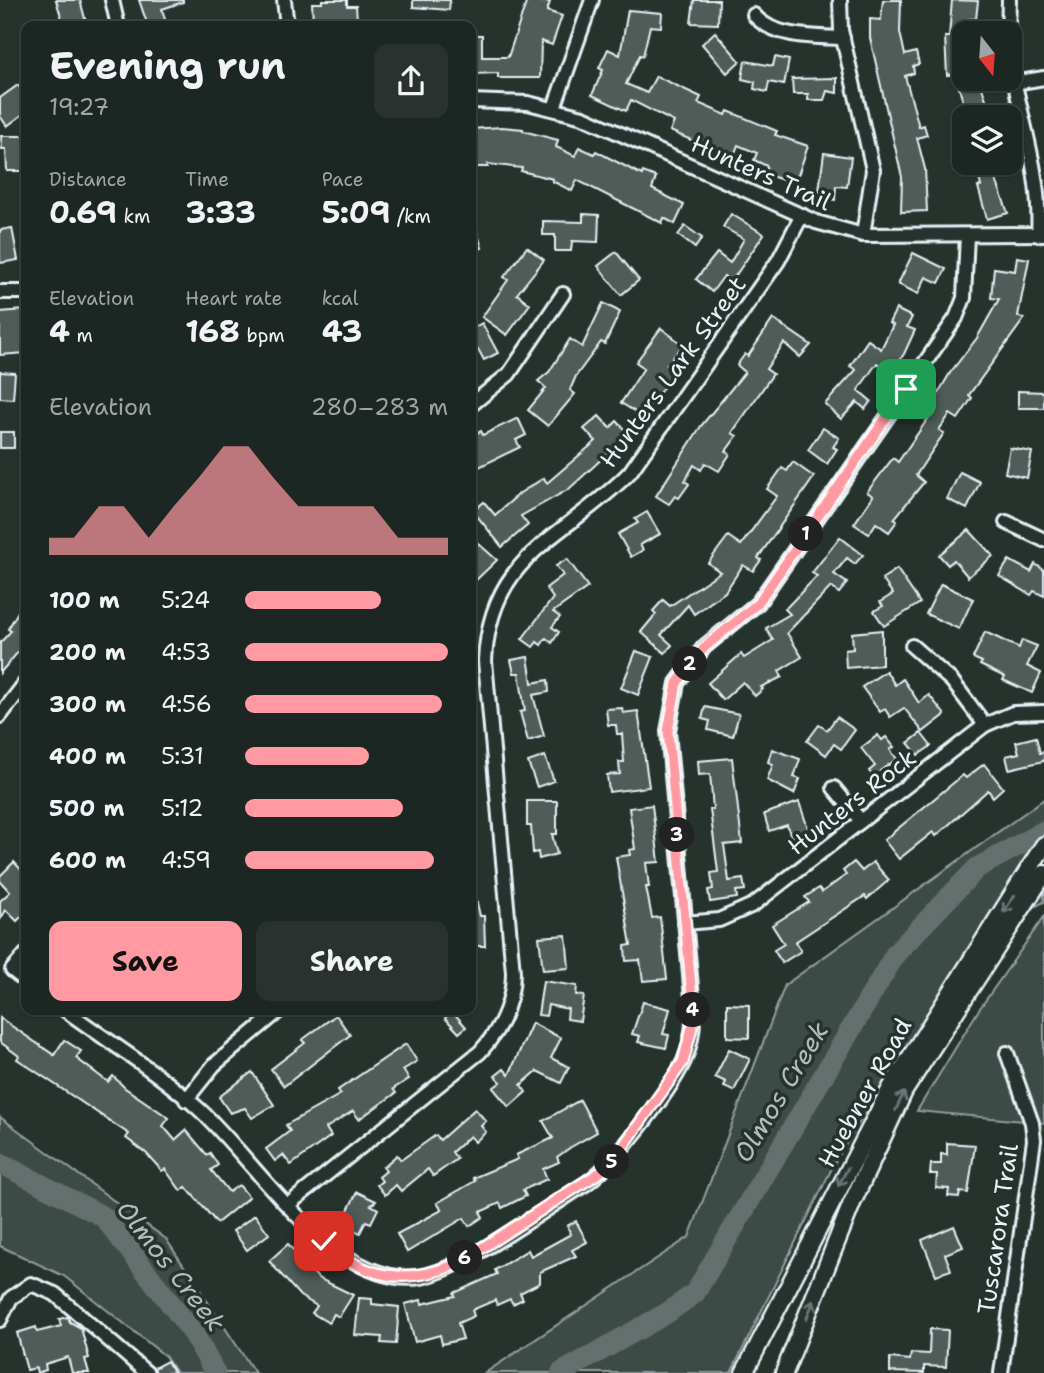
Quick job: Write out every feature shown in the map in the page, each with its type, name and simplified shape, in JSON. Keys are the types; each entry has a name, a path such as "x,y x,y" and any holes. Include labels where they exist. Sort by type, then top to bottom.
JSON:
{"main road":[{"name":"Huebner Road","path":"744,1373 891,1088 1044,845"},
{"name":"Huebner Road","path":"784,1373 852,1203 905,1091 1044,874"}],"street":[{"path":"113,0 117,21"},
{"path":"284,0 286,21"},
{"path":"554,108 592,0"},
{"path":"840,0 843,38 873,170 863,235"},
{"path":"1008,21 1009,0"},
{"path":"754,15 762,25 778,30 843,38"},
{"path":"1022,82 1044,78"},
{"path":"1016,91 1031,147 1040,205 1041,234"},
{"name":"Hunters Trail","path":"476,101 528,103 583,117 829,227 863,235 1041,234"},
{"name":"Hunters Lark Street","path":"289,1204 480,1052 500,1026 509,1005 513,972 485,661 493,611 511,574 525,557 611,492 631,472 778,261 803,215"},
{"path":"72,1015 200,1110 332,1248 360,1267 397,1278 430,1275 457,1264 588,1183 609,1165 683,1062 694,1020 668,731 677,683 704,648 758,603 956,318 964,298 967,235"},
{"path":"0,292 21,292"},
{"path":"476,401 509,374 563,293"},
{"path":"1006,522 1044,540"},
{"path":"912,646 952,681 985,725"},
{"path":"0,716 21,689"},
{"name":"Hunters Rock","path":"685,923 719,920 753,905 985,725 1013,713 1044,712"},
{"path":"834,788 861,821"},
{"path":"21,960 12,970 21,977"},
{"path":"186,1100 214,1065 274,1015"},
{"name":"Tuscarora Trail","path":"1001,1373 1034,1140 1032,1123 1007,1053"},
{"path":"0,1320 11,1298 31,1284 55,1294 147,1373"}],"shaded area":[{"path":"1044,799 1044,902 974,939 836,1160 731,1373 485,1373 689,1237 785,985"},
{"path":"1044,917 1044,1123 917,1111 978,1011"},
{"path":"0,1117 166,1239 255,1373 176,1373 165,1356 64,1276 0,1246"}],"building":[{"path":"56,0 80,0 86,21 62,21"},
{"path":"139,0 183,0 162,9 165,21 146,21"},
{"path":"322,0 347,0 347,6 356,6 357,19 313,21 312,3 322,3"},
{"path":"413,0 450,0 449,10 413,7"},
{"path":"527,0 550,2 547,11 562,16 552,45 541,41 540,78 498,78 498,73 476,74 476,35 482,35 482,57 508,57"},
{"path":"694,0 719,0 718,24 691,23"},
{"path":"883,0 901,0 900,32 905,55 916,52 919,64 913,66 914,73 905,76 919,127 924,125 927,135 917,138 925,169 927,211 901,212 902,177 870,38 870,19 881,20"},
{"path":"952,0 978,1 976,19 952,21 952,74 947,75 945,37 949,37"},
{"path":"628,10 662,13 661,27 650,26 643,56 640,55 626,84 647,93 656,76 701,97 698,103 726,115 728,111 777,131 775,135 808,146 795,184 765,174 767,166 754,160 757,153 738,145 733,158 670,131 674,122 631,100 626,111 592,95 603,70 599,68 608,49 620,55"},
{"path":"715,32 740,61 727,73 702,44"},
{"path":"775,57 789,60 784,85 769,82 767,92 754,89 755,82 742,79 745,61 773,66"},
{"path":"837,78 837,93 827,91 824,100 808,100 808,94 793,94 792,79"},
{"path":"18,85 21,90 21,116 7,126 0,116 0,98"},
{"path":"960,91 983,91 988,105 964,105"},
{"path":"476,129 523,129 558,140 556,147 575,156 579,147 594,154 596,151 642,175 643,172 656,177 652,189 684,205 675,224 664,218 662,223 577,180 572,191 552,181 553,179 521,171 522,168 488,164 488,167 476,167"},
{"path":"1,136 21,136 21,171 7,171 6,149 2,149"},
{"path":"824,153 851,157 847,187 836,186 835,200 818,198"},
{"path":"978,175 994,175 1008,213 987,219 978,187 981,186"},
{"path":"583,214 599,215 598,242 572,241 571,251 555,251 555,235 543,235 543,221 583,222"},
{"path":"731,214 764,234 731,282 724,276 712,292 696,279 717,253 730,263 744,239 723,227"},
{"path":"685,226 702,238 695,248 678,235"},
{"path":"476,227 482,248 476,250"},
{"path":"12,228 18,260 0,263 0,230"},
{"path":"527,247 544,260 517,294 530,304 507,335 482,317 508,280 504,277"},
{"path":"616,252 639,280 621,295 598,266"},
{"path":"913,253 946,269 939,283 926,277 918,294 898,284"},
{"path":"1017,257 1029,259 1018,316 1024,319 969,395 972,398 958,419 950,414 939,430 944,433 916,475 924,482 894,519 897,521 889,532 876,523 869,534 854,524 873,496 867,492 893,458 898,462 929,417 935,404 933,402 950,373 977,338 999,299 991,298 994,268 1015,271"},
{"path":"603,303 620,312 605,344 601,342 576,376 570,390 575,394 548,426 528,410 546,388 538,381 549,372 570,339 582,347"},
{"path":"896,309 912,317 907,327 915,330 904,354 891,372 877,363 858,390 871,401 865,409 857,402 841,419 825,404 856,370 850,366 868,340 881,349 893,325 889,323"},
{"path":"21,310 21,353 0,355 0,312"},
{"path":"773,319 811,345 800,357 784,343 766,369 773,374 732,433 737,436 726,451 730,454 719,471 705,463 701,470 694,465 685,481 689,484 679,498 675,496 669,504 656,496 701,426 745,372 737,365 745,354 748,356"},
{"path":"482,323 498,353 484,360 478,349 476,350 476,326"},
{"path":"661,328 683,345 667,365 675,372 642,416 621,403 644,368 636,362"},
{"path":"0,372 15,373 13,399 0,398"},
{"path":"1018,391 1044,392 1044,408 1018,408"},
{"path":"599,416 610,428 617,421 629,434 569,489 521,516 528,525 502,547 476,515 476,509 484,502 495,515 520,493 544,478 547,483 596,441 584,429"},
{"path":"518,418 526,435 516,440 520,447 476,469 476,434 481,431 483,435"},
{"path":"823,428 839,438 833,447 837,449 827,464 808,450"},
{"path":"0,432 14,432 14,448 0,448"},
{"path":"1010,448 1032,452 1027,478 1005,473"},
{"path":"793,462 814,477 758,558 761,560 753,571 743,565 725,592 694,614 688,605 661,635 672,645 665,653 641,632 656,614 653,611 663,600 670,606 720,572 708,563 728,536 741,545 777,496 767,489 782,468 787,471"},
{"path":"960,472 980,482 967,509 947,499"},
{"path":"647,512 660,534 640,545 643,550 631,557 618,534 638,523 635,519"},
{"path":"969,530 993,556 968,577 954,560 948,565 939,555"},
{"path":"840,537 863,555 855,564 847,558 834,574 847,583 839,593 831,587 787,633 802,657 779,671 782,677 761,687 763,689 755,696 743,682 723,700 708,683 741,654 744,658 773,640 766,628 790,614 785,609 817,576 812,573"},
{"path":"476,541 497,560 476,580"},
{"path":"567,559 588,587 553,612 560,617 552,627 559,632 552,643 546,638 541,645 537,642 533,647 522,639 553,598 546,588 563,575 556,566"},
{"path":"1009,560 1031,572 1035,564 1044,570 1044,596 1034,591 1031,595 999,576"},
{"path":"897,569 920,603 884,626 874,611 883,606 880,602 893,594 882,579"},
{"path":"941,584 973,599 959,629 926,614"},
{"path":"21,607 21,647 0,673 0,643 11,631 8,629"},
{"path":"882,630 882,665 846,668 845,650 853,649 852,633"},
{"path":"985,632 1019,648 1022,640 1037,646 1027,666 1041,673 1032,693 1003,680 1005,677 980,665 982,662 973,658"},
{"path":"636,651 653,657 638,695 621,688"},
{"path":"528,657 532,683 548,680 549,692 533,695 544,736 528,741 520,712 525,711 519,673 514,673 511,660"},
{"path":"886,671 895,685 903,679 919,703 929,695 945,715 923,732 904,708 890,717 885,709 880,712 862,687"},
{"path":"705,707 739,714 733,736 708,730 710,721 702,719"},
{"path":"622,708 623,713 638,711 649,787 609,792 607,775 620,774 619,762 624,762 622,734 617,734 616,725 608,725 606,709"},
{"path":"837,717 855,730 841,749 834,744 826,755 807,741 819,725 827,730"},
{"path":"921,733 931,746 918,755 908,743"},
{"path":"878,735 882,740 886,737 894,747 890,750 897,759 880,771 883,775 876,781 869,771 875,766 861,748"},
{"path":"1036,737 1040,753 1044,752 1044,761 1009,769 1006,756 1019,753 1016,742"},
{"path":"772,749 800,759 794,777 800,779 794,794 767,780 773,764 768,762"},
{"path":"545,756 554,781 537,787 528,762"},
{"path":"732,758 742,843 724,845 729,881 743,879 745,890 736,891 737,898 710,902 708,890 713,889 711,873 718,872 710,809 713,809 710,774 699,775 698,761"},
{"path":"984,764 1003,788 993,797 988,790 936,836 933,832 899,859 884,840 963,775 966,778"},
{"path":"527,801 557,801 557,834 552,834 557,854 539,859 538,852 533,853 531,826 527,826"},
{"path":"799,802 809,831 791,837 787,825 769,831 764,814"},
{"path":"652,805 659,862 646,863 649,887 646,887 652,918 660,917 667,979 643,981 640,960 626,961 625,946 631,945 616,857 630,855 629,850 635,849 629,808"},
{"path":"14,862 21,870 21,917 17,921 6,910 0,920 0,901 10,892 0,881 0,876"},
{"path":"854,862 862,871 873,862 889,880 867,899 865,896 795,942 801,951 782,963 774,950 784,944 772,925 809,902 805,897 819,888 822,892 846,875 843,871"},
{"path":"476,898 480,916 484,916 485,946 476,946"},
{"path":"566,935 569,968 543,970 539,937"},
{"path":"543,981 577,986 576,995 584,996 580,1021 567,1019 568,1009 548,1005 546,1016 538,1015"},
{"path":"643,1002 670,1009 663,1034 669,1035 666,1048 638,1042 640,1036 632,1034"},
{"path":"727,1004 749,1005 749,1038 727,1037"},
{"path":"336,1015 350,1035 284,1086 271,1069 305,1043 302,1040"},
{"path":"456,1015 466,1027 459,1033 445,1018"},
{"path":"0,1018 54,1055 64,1040 81,1051 76,1058 108,1082 113,1076 125,1088 169,1118 163,1126 175,1140 186,1130 207,1155 210,1153 218,1165 211,1170 229,1192 239,1185 249,1197 217,1223 186,1187 181,1191 165,1169 162,1171 146,1153 126,1138 129,1134 17,1059 19,1056 0,1042"},
{"path":"532,1023 561,1038 551,1058 569,1067 561,1083 537,1071 521,1085 526,1092 509,1107 493,1088 501,1082 495,1076 504,1069 509,1075"},
{"path":"406,1044 417,1061 403,1070 409,1079 393,1089 396,1093 359,1119 353,1111 326,1128 331,1136 291,1165 283,1155 275,1161 266,1149 290,1131 286,1125 341,1094 338,1090"},
{"path":"729,1049 750,1059 734,1091 724,1087 726,1082 715,1077"},
{"path":"252,1072 274,1105 252,1118 245,1108 230,1113 219,1097"},
{"path":"580,1100 597,1132 557,1157 559,1162 543,1169 547,1179 523,1190 526,1196 502,1208 500,1203 480,1212 483,1217 469,1226 464,1218 407,1252 397,1234 442,1210 437,1203 475,1181 473,1178 518,1159 516,1155 553,1138 543,1121"},
{"path":"475,1109 486,1121 481,1126 486,1132 475,1142 470,1136 452,1152 457,1159 433,1176 428,1169 401,1191 396,1185 385,1195 377,1185 382,1181 379,1177 386,1171 383,1167 397,1155 401,1160 436,1135 440,1140"},
{"path":"947,1143 975,1145 968,1193 960,1192 959,1197 948,1196 949,1189 936,1188 937,1174 930,1174 931,1164 941,1164 941,1154 947,1155"},
{"path":"357,1192 376,1201 371,1205 378,1209 371,1223 366,1221 360,1233 341,1224"},
{"path":"255,1215 269,1234 247,1250 233,1231"},
{"path":"576,1221 587,1242 572,1250 576,1256 540,1272 540,1283 520,1293 523,1299 513,1304 510,1299 497,1305 495,1300 472,1310 474,1316 458,1323 463,1339 442,1344 440,1335 415,1342 405,1304 421,1300 422,1304 455,1296 454,1293 497,1274 495,1270 528,1250 531,1256 571,1234 567,1226"},
{"path":"954,1226 963,1247 945,1254 951,1270 936,1275 922,1240"},
{"path":"288,1244 318,1278 353,1295 339,1317 334,1314 329,1323 312,1313 317,1306 300,1296 269,1261"},
{"path":"359,1298 372,1299 372,1304 399,1307 396,1344 381,1343 382,1337 355,1335"},
{"path":"68,1317 70,1322 81,1328 89,1358 85,1359 89,1373 72,1373 68,1357 45,1364 46,1370 37,1373 36,1368 27,1370 17,1333 36,1327 37,1332 61,1326 59,1319"},
{"path":"930,1329 948,1330 946,1367 924,1366 924,1373 890,1372 890,1358 910,1360 911,1353 929,1354"},
{"path":"167,1361 174,1373 156,1373 154,1368"}],"waterway":[{"name":"Olmos Creek","path":"561,1373 667,1313 695,1293 896,953 977,868 1044,831"},
{"name":"Olmos Creek","path":"0,1163 104,1217 194,1334 215,1373"}],"route":[{"path":"324,1241 360,1267 397,1278 430,1275 457,1264 588,1183 615,1158 672,1080 691,1042 694,1020 668,731 677,683 704,648 758,603 906,389"}]}
